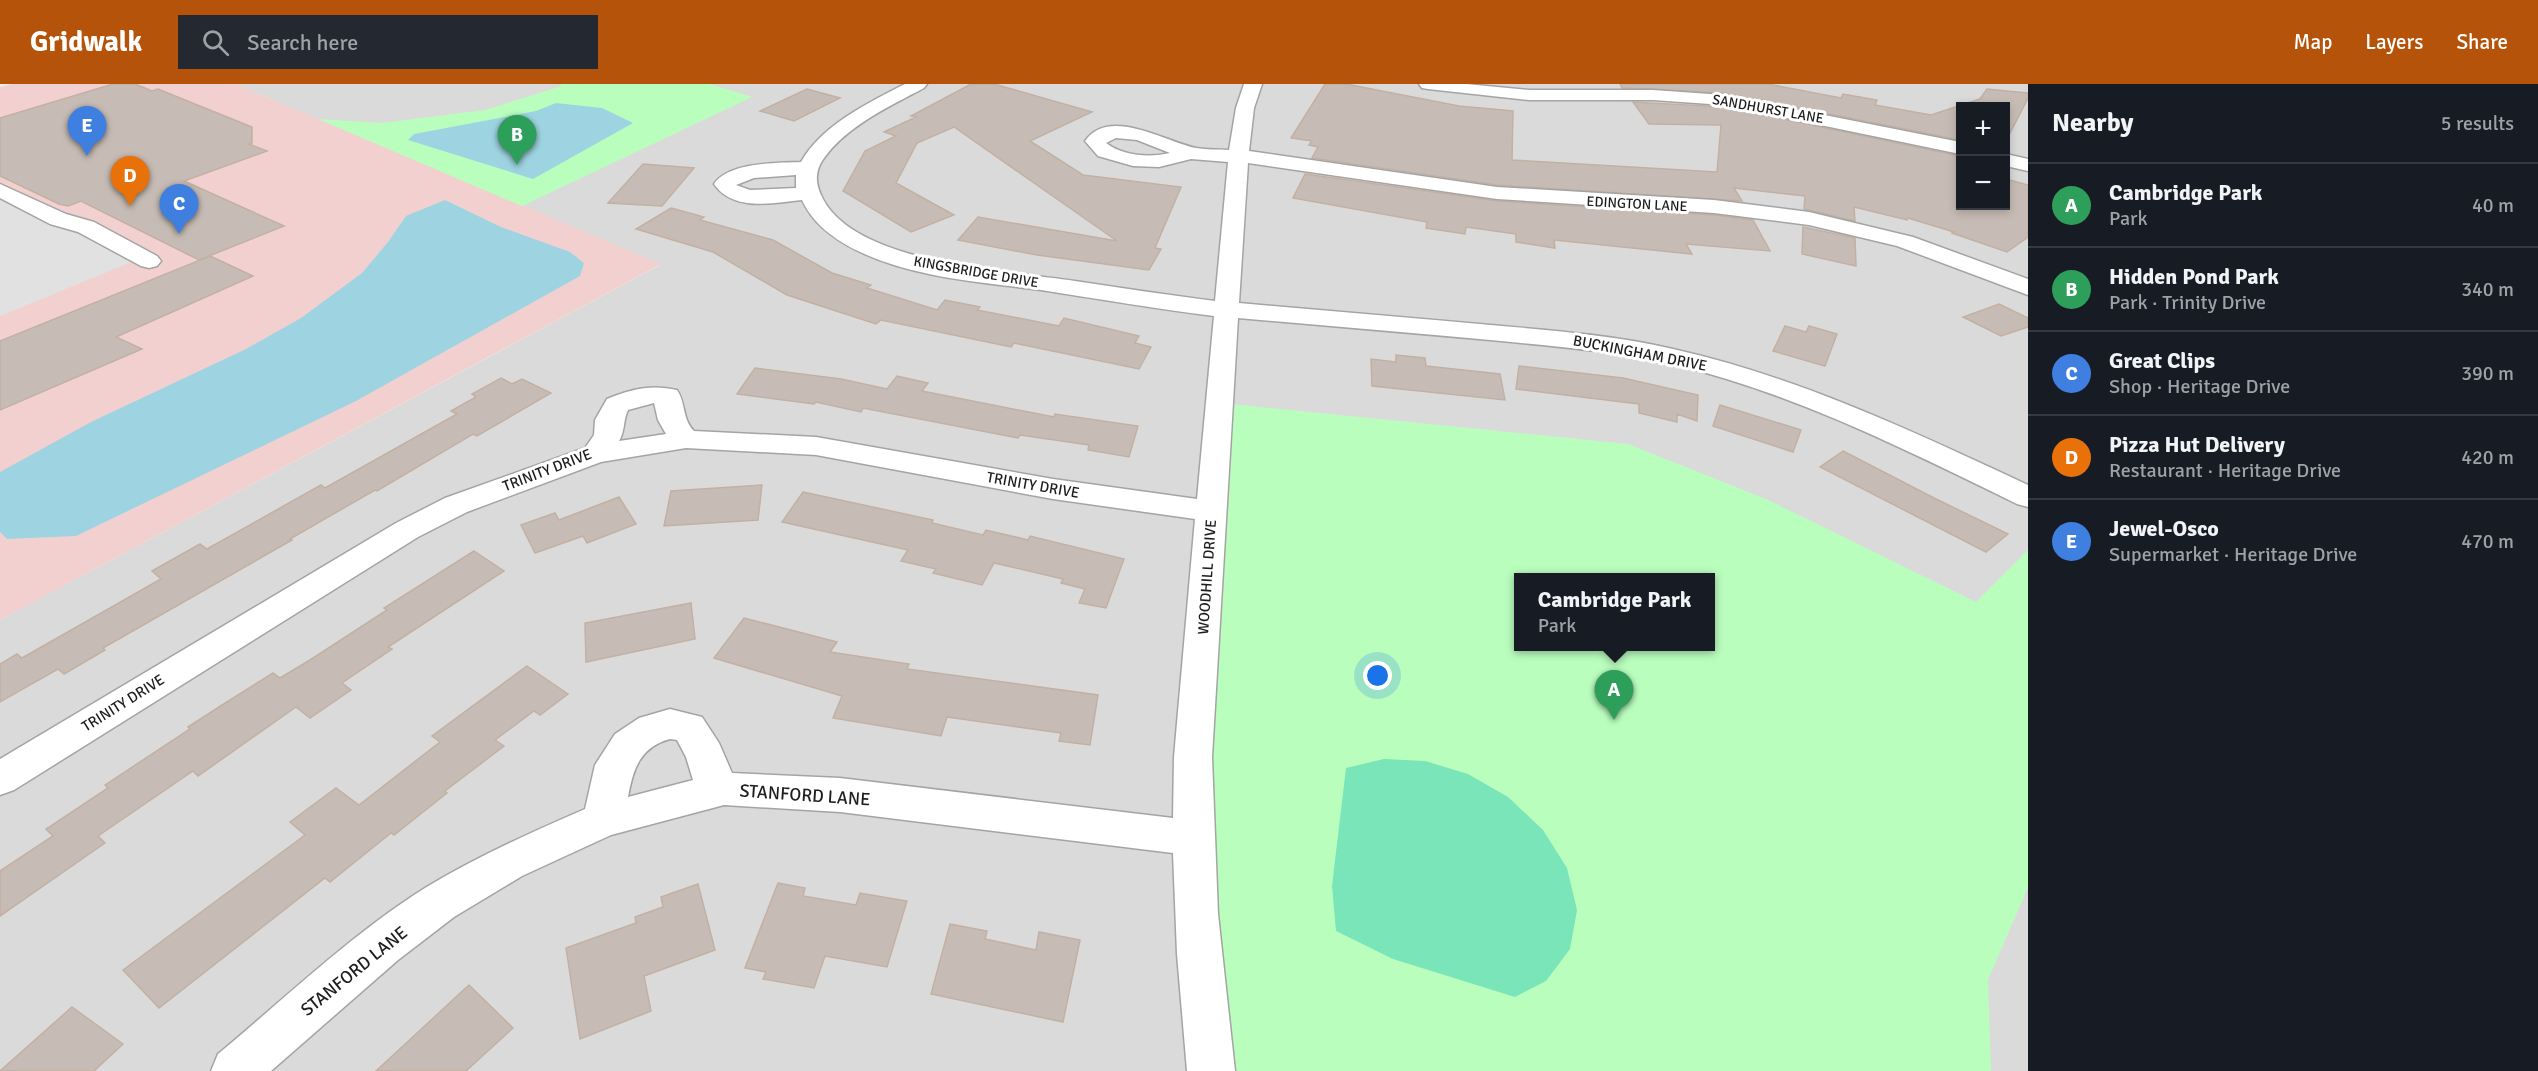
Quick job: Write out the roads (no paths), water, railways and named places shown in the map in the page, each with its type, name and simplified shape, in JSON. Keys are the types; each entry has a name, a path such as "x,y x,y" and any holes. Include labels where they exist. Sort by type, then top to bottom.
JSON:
{"street":[{"path":"880,84 912,88"},
{"name":"WOODHILL DRIVE","path":"1211,1071 1201,992 1192,838 1193,757 1238,156 1245,108 1253,84"},
{"name":"SANDHURST LANE","path":"1428,84 1521,95 1672,96 1724,100 1956,147"},
{"path":"810,193 747,197 735,195 726,190 724,184 733,177 746,172 808,168 814,156 834,135 912,88"},
{"name":"EDINGTON LANE","path":"1191,153 1238,156 1526,196 1738,210 1822,221 1923,247 2028,288"},
{"path":"2010,161 2028,165"},
{"name":"KINGSBRIDGE DRIVE","path":"808,168 806,184 820,214 842,233 873,249 911,262 963,272 1227,310"},
{"path":"0,190 58,219 86,227 149,261"},
{"name":"BUCKINGHAM DRIVE","path":"1227,310 1581,341 1672,356 1740,374 1834,407 1889,430 2028,497"},
{"name":"TRINITY DRIVE","path":"0,779 407,530 456,505 595,454 608,436 609,420 617,405 646,395 667,396 668,412 673,426 686,439 816,446 1053,489 1211,511"},
{"path":"595,454 686,439"},
{"name":"STANFORD LANE","path":"235,1071 382,945 439,903 507,863 603,820 614,765 628,745 652,729 670,724 689,728 705,754 712,780 724,789 840,795 1192,838"},
{"path":"603,820 724,789"}],"water":[{"path":"556,103 602,108 633,123 533,179 408,140 414,134 536,111"},
{"path":"445,200 501,227 570,252 584,263 580,276 356,401 76,536 7,539 0,532 0,472 91,422 246,349 301,318 362,273 406,216"}],"place":[{"name":"Jewel-Osco","path":"87,156"},
{"name":"Hidden Pond Park","path":"517,165"},
{"name":"Pizza Hut Delivery","path":"130,206"},
{"name":"Great Clips","path":"179,234"},
{"name":"Cambridge Park","path":"1614,720"}]}
